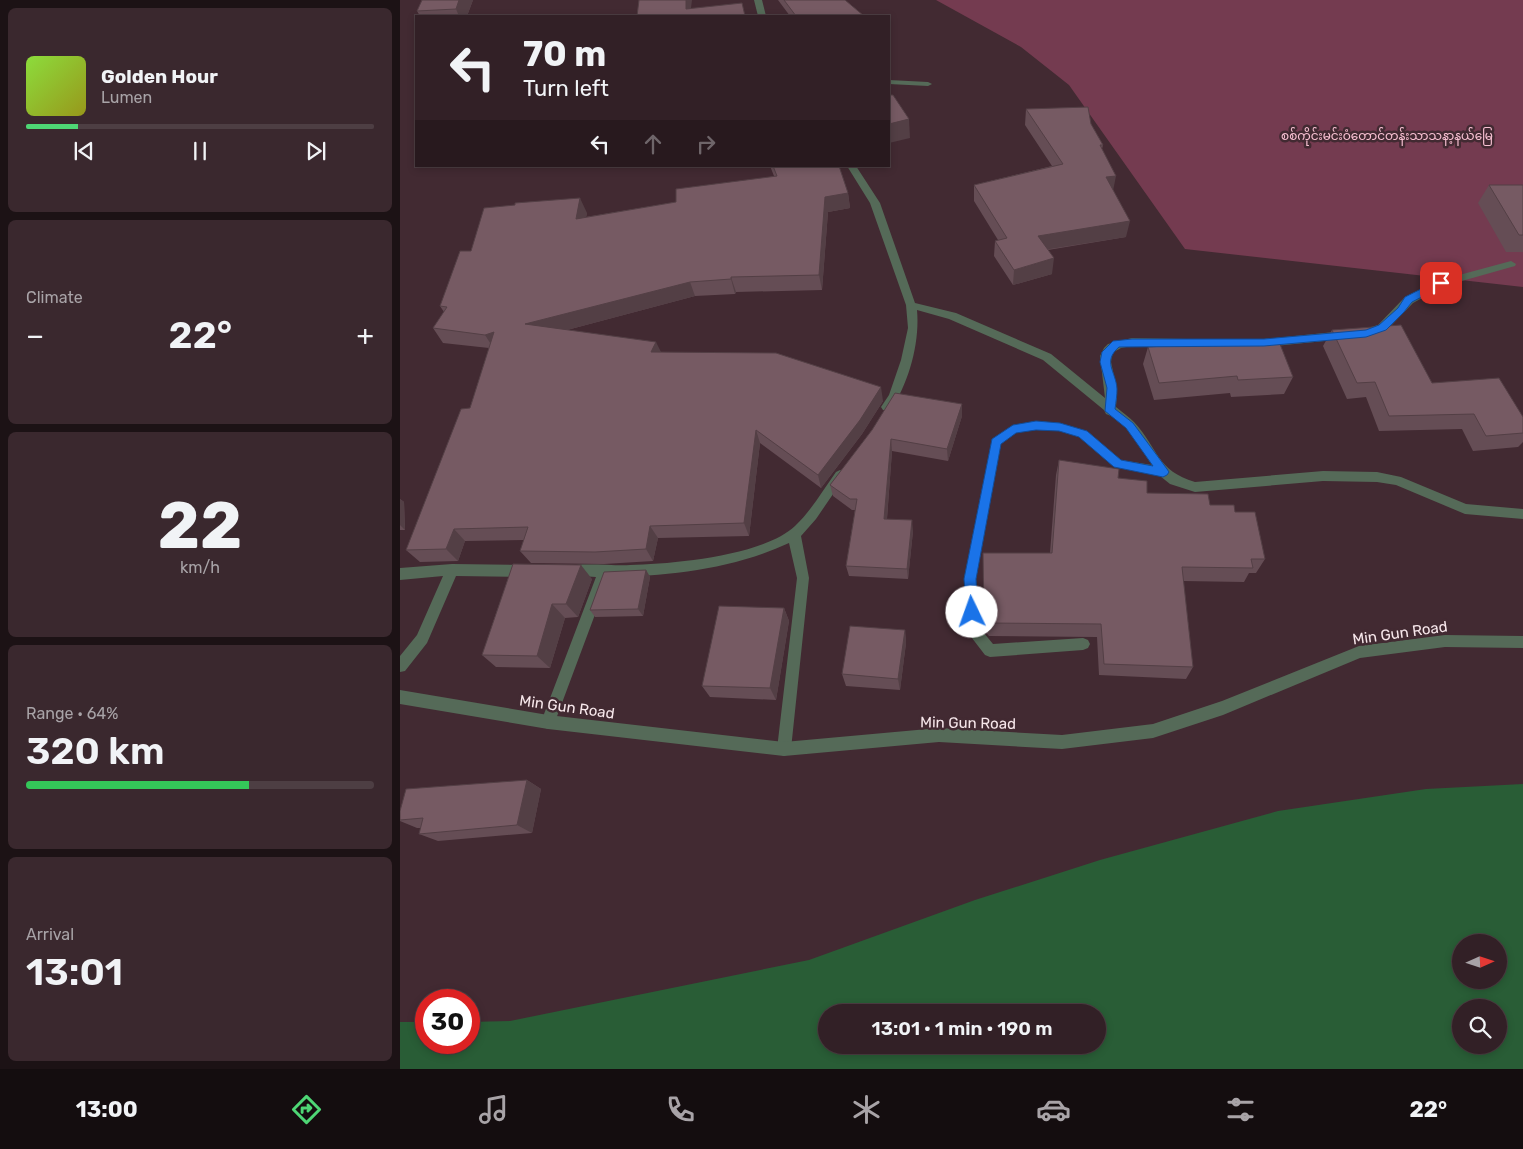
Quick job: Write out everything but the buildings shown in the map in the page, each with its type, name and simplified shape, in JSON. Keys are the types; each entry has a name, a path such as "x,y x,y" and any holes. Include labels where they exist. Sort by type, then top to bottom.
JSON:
{"street":[{"path":"758,0 762,15"},
{"path":"890,82 928,84"},
{"path":"852,167 875,203 912,305 913,328 906,360 894,396 878,422"},
{"path":"1110,411 1112,388 1105,362 1107,352 1116,344 1132,342 1264,343 1366,333 1382,328 1409,300 1441,283 1511,264"},
{"path":"912,305 952,316 1047,357 1130,426 1163,472 1174,481 1195,487 1314,476 1347,475 1377,477 1397,480 1465,509 1523,514"},
{"path":"1083,644 990,650 972,629 970,579 996,442 1013,429 1036,426 1060,427 1083,434 1118,464 1163,472"},
{"path":"557,571 604,572 683,567 743,557 794,535 850,462"},
{"path":"784,749 802,578 794,535"},
{"path":"400,666 422,639 452,570"},
{"path":"400,574 452,570 538,571"},
{"path":"548,722 604,572"},
{"name":"Min Gun Road","path":"400,697 548,722 784,749 938,735 1062,742 1153,731 1223,708 1358,652 1445,642 1523,642"}],"green space":[{"name":"စစ်ကိုင်းမင်းဝံတောင်တန်းသာသနာ့နယ်မြေ","path":"936,0 1523,0 1523,287 1185,249 1069,85 1021,47"}],"shaded area":[{"path":"1523,784 1523,1069 400,1069 400,1022 415,1022 415,1054 480,1054 480,1022 510,1021 809,960 975,900 1100,860 1278,811 1426,789"}],"route":[{"path":"972,612 970,579 996,442 1013,429 1036,426 1060,427 1083,434 1118,464 1163,472 1130,426 1110,411 1112,388 1105,362 1107,352 1116,344 1132,342 1264,343 1366,333 1382,328 1409,300 1441,283"}]}
